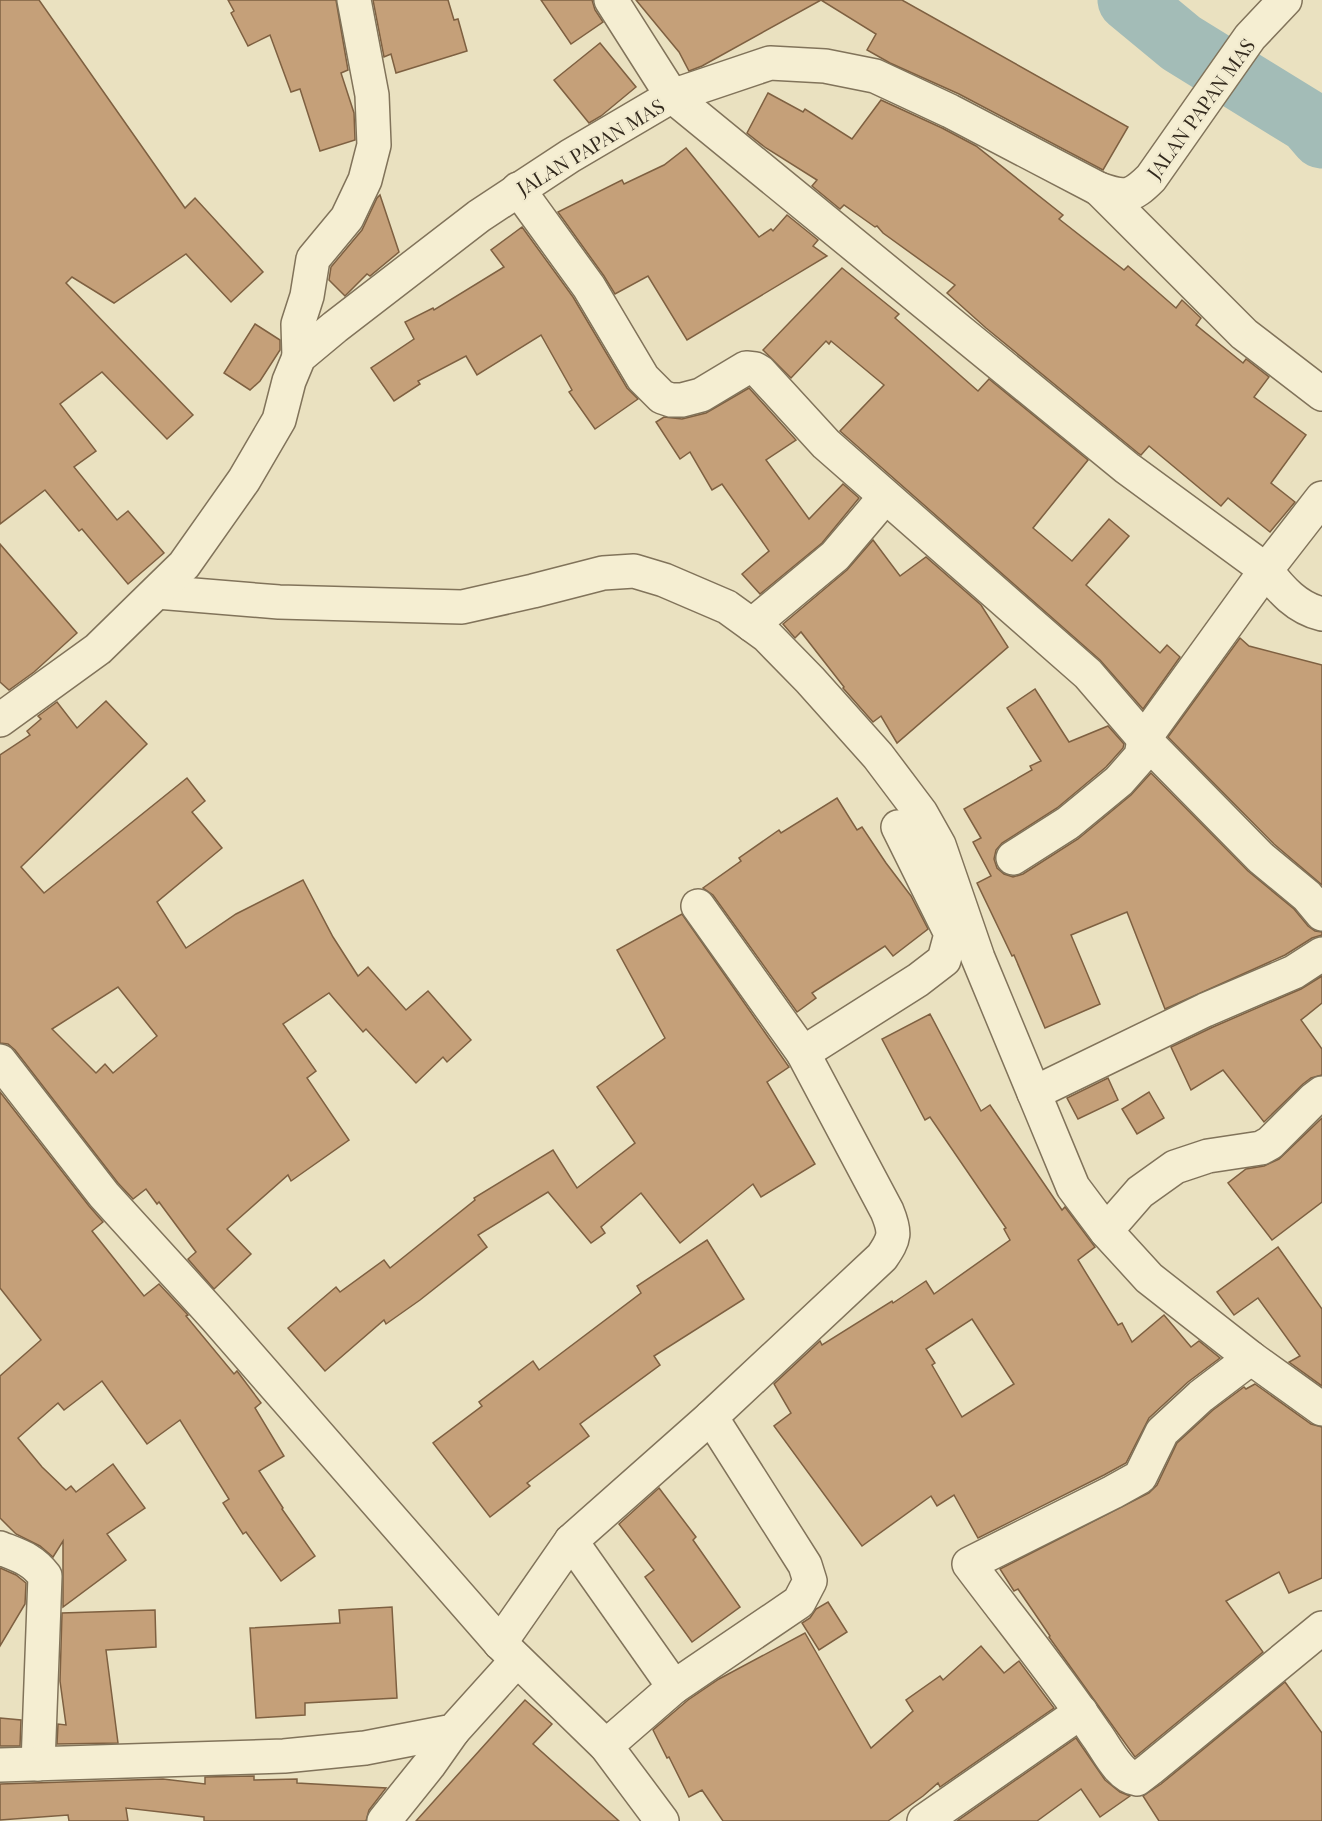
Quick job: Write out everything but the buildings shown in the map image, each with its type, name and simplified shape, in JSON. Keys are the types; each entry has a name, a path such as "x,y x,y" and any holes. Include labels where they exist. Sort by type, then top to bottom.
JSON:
{"street":[{"path":"299,357 298,324 307,296 313,260 347,218 365,180 374,145 372,95 354,0"},
{"path":"611,0 672,96 1127,468 1266,570 1294,601 1322,614"},
{"name":"JALAN PAPAN MAS","path":"0,720 98,649 184,565 244,480 279,420 289,381 299,357 478,216 570,156 672,96 770,63 825,66 875,76 950,111 1099,189 1118,196 1137,192 1151,178 1250,37 1285,0"},
{"path":"518,189 590,287 643,378 662,397 682,400 701,395 746,368 755,369 826,444 1088,674 1144,739 1261,858 1307,896 1322,914"},
{"path":"1099,189 1244,334 1322,394"},
{"path":"752,625 835,556 885,496"},
{"path":"1013,858 1068,823 1119,781 1141,756 1144,739 1266,570 1322,498"},
{"path":"157,592 279,602 462,607 603,573 634,571 664,580 727,607 767,636 810,680 878,756 921,813 939,844 978,958 1073,1187 1106,1231 1149,1278 1251,1358 1322,1409"},
{"path":"803,1053 918,980 944,960 951,934 898,827"},
{"path":"384,1821 429,1765 508,1651 571,1540 711,1417 882,1257 893,1241 893,1224 887,1210 803,1053 698,906"},
{"path":"1034,1093 1205,1011 1294,972 1322,954"},
{"path":"0,1061 104,1195 215,1317 508,1651 606,1746 662,1821"},
{"path":"1106,1231 1140,1192 1175,1167 1208,1156 1261,1148 1278,1137 1322,1093"},
{"path":"1251,1358 1201,1396 1162,1432 1140,1477 969,1564 1081,1712 1119,1767 1127,1775 1137,1779 1322,1628"},
{"path":"606,1746 674,1687 799,1602 810,1581 805,1565 711,1417"},
{"path":"571,1540 674,1687"},
{"path":"0,1548 30,1560 45,1576 38,1764"},
{"path":"924,1821 1081,1712"},
{"path":"0,1766 285,1756 365,1748 453,1731"}],"waterway":[{"path":"1129,0 1181,43 1309,122 1322,137"}]}
